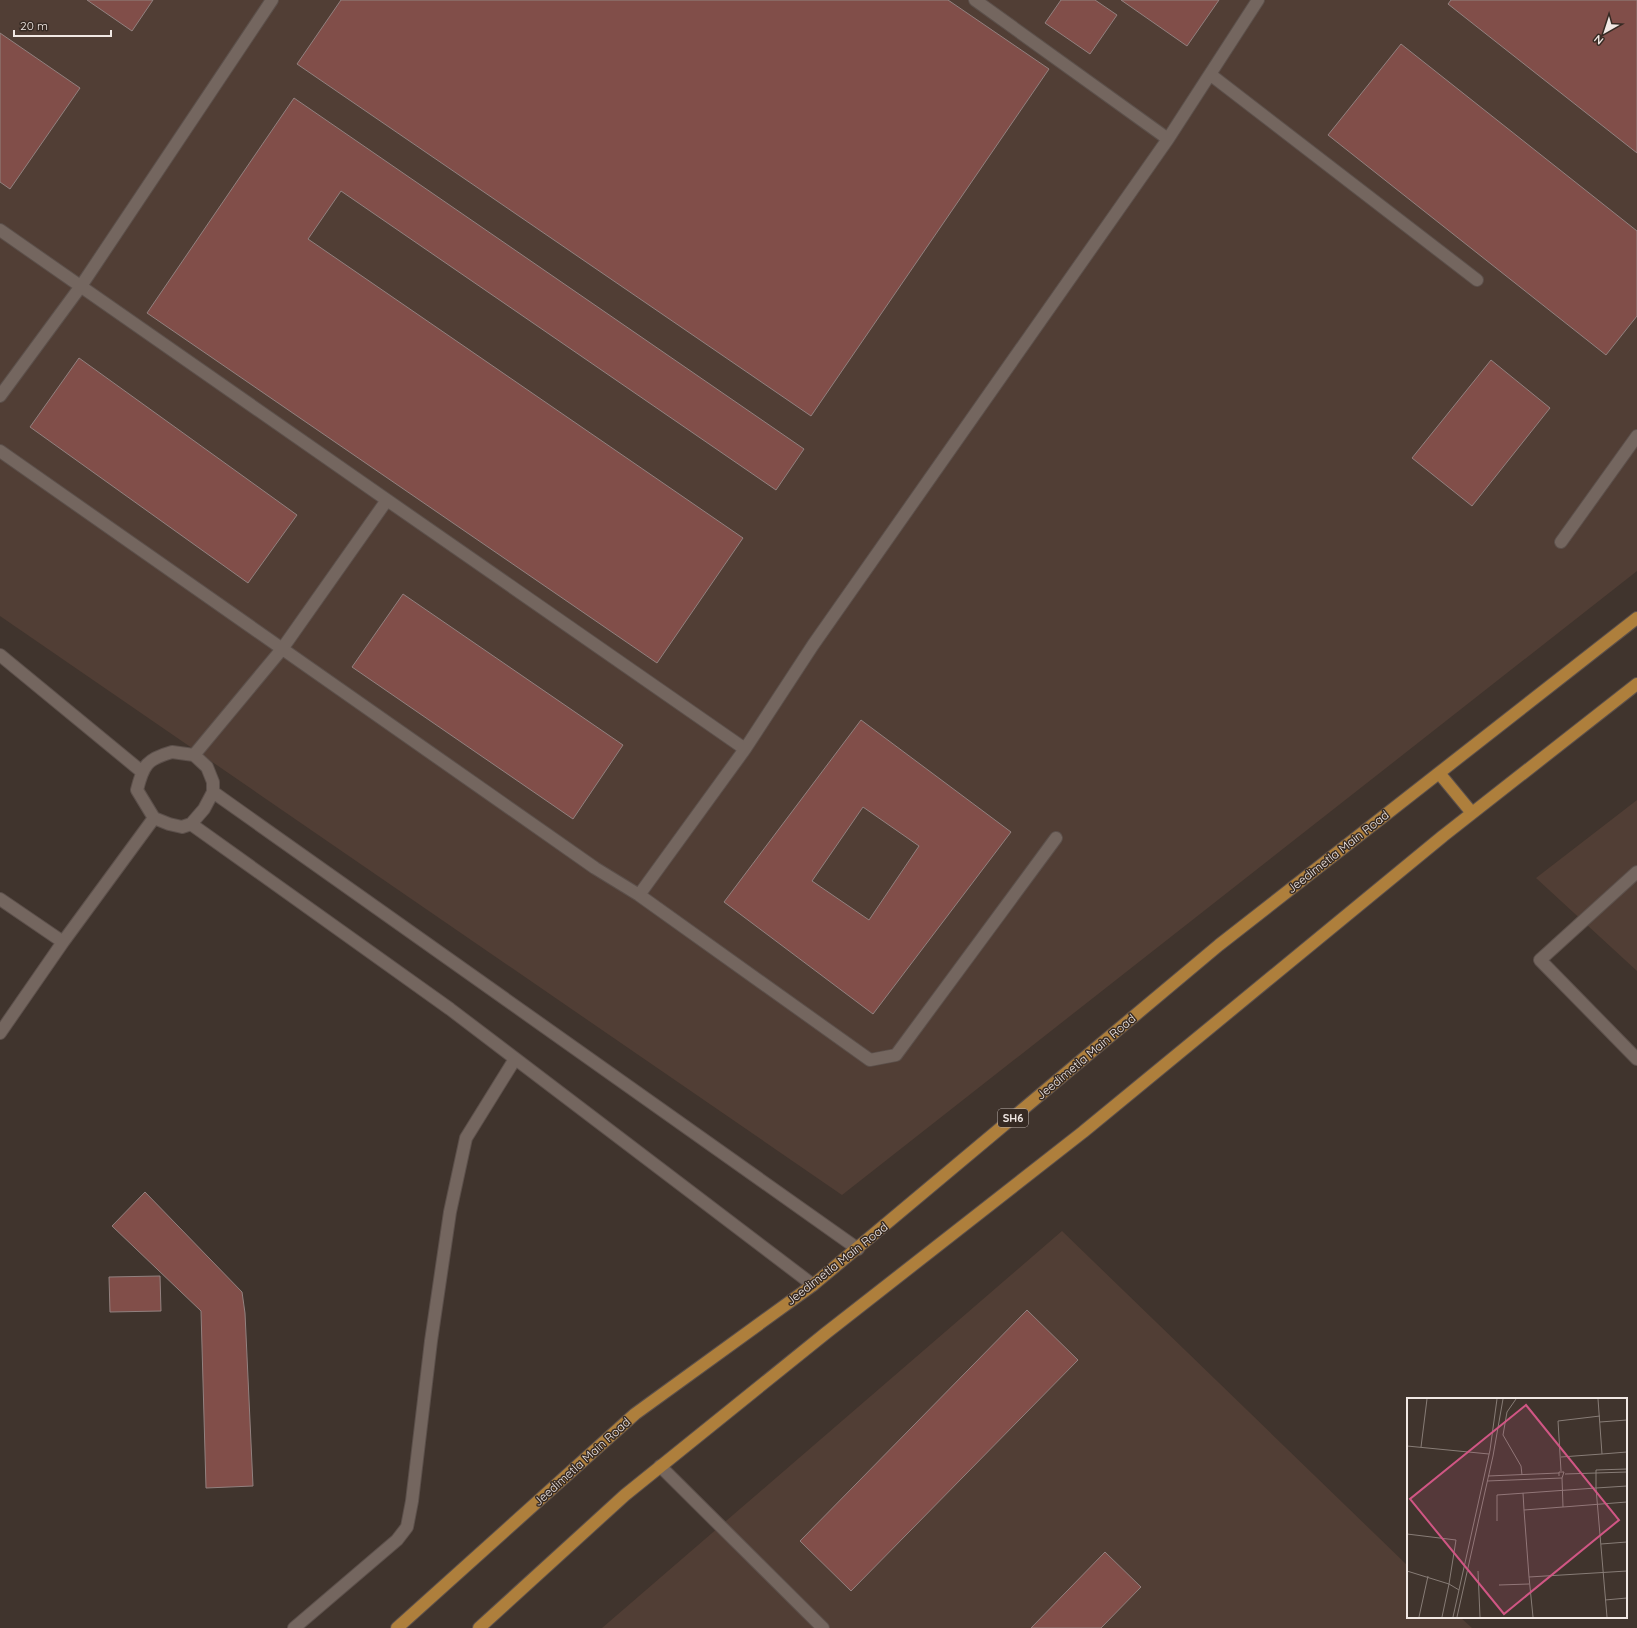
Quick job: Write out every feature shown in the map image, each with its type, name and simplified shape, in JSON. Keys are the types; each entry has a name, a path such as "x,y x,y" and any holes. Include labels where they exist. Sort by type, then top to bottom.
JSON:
{"main road":[{"name":"Jeedimetla Main Road","path":"397,1628 636,1414 813,1285 1219,945 1637,618"},
{"path":"479,1628 625,1495 660,1466 820,1338 1083,1132 1472,813 1637,684"},
{"path":"1439,773 1472,813"}],"lane":[{"path":"0,396 81,286 272,0"},
{"path":"975,0 1168,139"},
{"path":"639,895 745,749 813,645 1168,139 1211,75 1258,0"},
{"path":"1211,75 1477,280"},
{"path":"0,230 745,749"},
{"path":"1561,542 1637,436"},
{"path":"0,451 595,868 639,895 870,1060 896,1055 1056,838"},
{"path":"194,755 282,648 387,500"},
{"path":"0,654 141,771"},
{"path":"172,752 194,755 207,766 213,782 213,792 204,809 191,824 182,827 169,824 154,818 137,790 141,771 154,757 172,752"},
{"path":"213,792 858,1248"},
{"path":"0,1033 63,942 154,818"},
{"path":"191,824 444,1005 813,1285"},
{"path":"1637,872 1540,960 1637,1059"},
{"path":"0,899 63,942"},
{"path":"294,1628 397,1540 407,1527 450,1212 466,1138 515,1059"},
{"path":"660,1466 823,1628"}],"shaded area":[{"path":"0,0 1637,0 1637,571 842,1195 0,616"},
{"path":"1637,800 1637,971 1536,878"},
{"path":"1062,1231 1407,1565 1407,1618 1461,1618 1472,1628 602,1628"}],"building":[{"path":"87,0 153,0 132,31"},
{"path":"341,0 948,0 1049,69 811,416 297,64"},
{"path":"1061,0 1095,0 1117,15 1090,54 1045,23"},
{"path":"1121,0 1219,0 1187,46"},
{"path":"1451,0 1637,0 1637,153 1448,4"},
{"path":"0,33 80,88 10,189 0,182"},
{"path":"1401,44 1637,231 1637,316 1606,355 1328,135"},
{"path":"294,98 804,449 776,490 341,191 308,239 743,538 657,663 147,313"},
{"path":"79,358 297,515 248,583 30,427"},
{"path":"1491,360 1550,408 1472,506 1412,458"},
{"path":"403,594 623,745 573,819 352,667"},
{"path":"861,720 1011,832 873,1014 724,902","holes":["863,807 919,846 869,920 812,881"]},
{"path":"145,1192 242,1292 245,1313 253,1486 206,1488 201,1311 112,1226"},
{"path":"160,1276 161,1311 110,1312 109,1277"},
{"path":"1027,1310 1078,1360 851,1591 800,1541"},
{"path":"1105,1552 1141,1587 1101,1628 1031,1628"}]}
